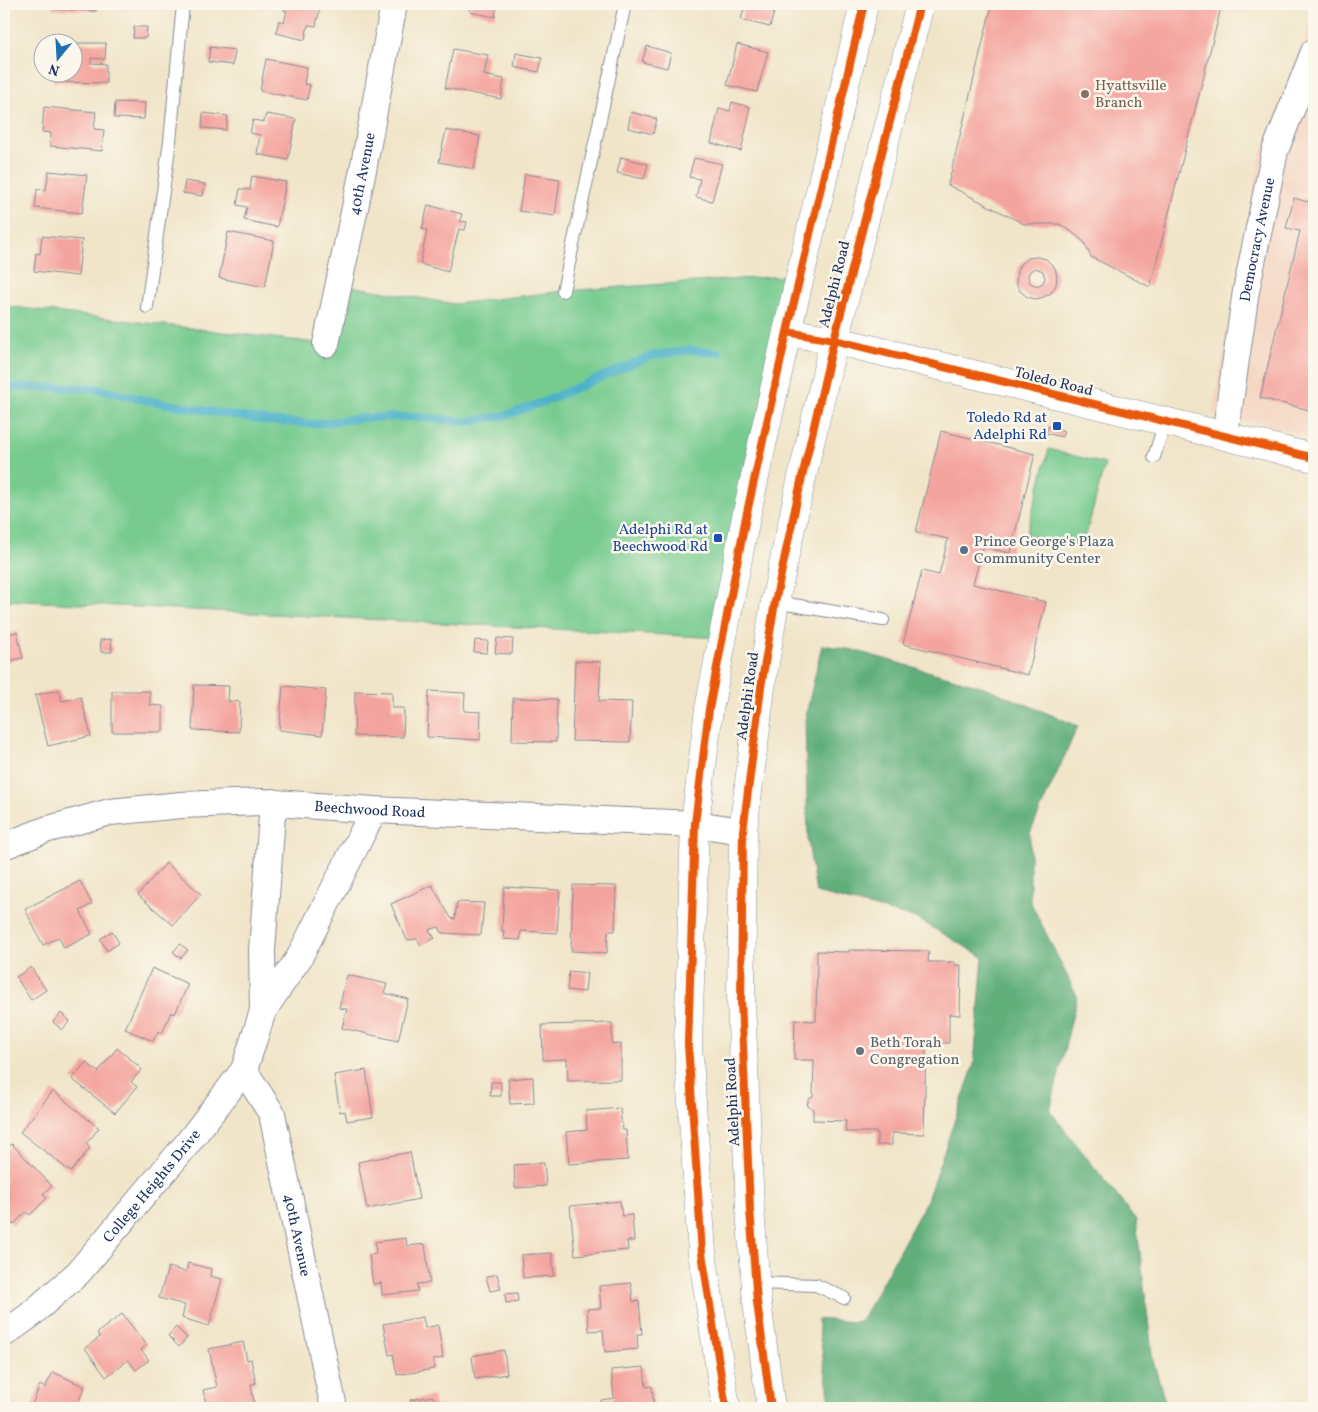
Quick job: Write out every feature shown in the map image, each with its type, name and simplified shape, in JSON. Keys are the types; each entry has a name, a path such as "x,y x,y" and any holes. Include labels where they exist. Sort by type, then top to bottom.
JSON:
{"main road":[{"path":"726,1408 702,1253 688,1044 695,824 709,709 746,517 787,332 864,4"},
{"name":"Adelphi Road","path":"771,1408 757,1302 750,1209 741,1000 743,831 761,687 800,486 834,340 920,4"},
{"name":"Toledo Road","path":"787,332 834,340 1314,458"}],"street":[{"name":"40th Avenue","path":"326,344 363,170 394,4"},
{"name":"Democracy Avenue","path":"1225,435 1246,291 1275,152 1314,52"},
{"name":"Beechwood Road","path":"4,846 45,830 110,812 181,805 261,802 374,810 695,824 743,831"},
{"name":"College Heights Drive","path":"4,1334 29,1316 78,1272 187,1144 244,1070 262,1011 262,950 273,802"},
{"name":"College Heights Drive","path":"262,1011 299,958 374,810"},
{"name":"40th Avenue","path":"244,1070 272,1114 334,1408"}],"lane":[{"path":"147,306 170,141 183,4"},
{"path":"563,291 625,4"},
{"path":"1154,457 1165,422"},
{"path":"776,602 883,620"},
{"path":"755,1283 816,1285 844,1298"}],"shaded area":[{"path":"1314,11 1314,437 1212,413 1260,157"}],"green space":[{"path":"800,275 722,638 4,600 4,306 325,344 339,284 454,304 563,291"},
{"path":"1049,449 1105,464 1082,550 1026,535"},
{"path":"822,645 853,650 984,687 1078,726 1030,833 1030,901 1077,996 1050,1111 1136,1220 1153,1361 1167,1408 831,1408 817,1319 861,1321 927,1200 974,1065 983,957 916,918 816,893 808,841 805,719"}],"building":[{"path":"53,4 97,4 96,11 53,9"},
{"path":"285,4 321,4 316,26 308,25 305,40 276,33 279,20 284,22 287,11 284,11"},
{"path":"471,4 497,4 495,17 470,12"},
{"path":"745,4 776,4 770,27 741,20"},
{"name":"Hyattsville Branch","path":"992,4 1222,4 1150,287 1091,257 1084,242 1059,224 1024,224 948,185"},
{"path":"134,27 147,27 146,38 133,38"},
{"path":"82,43 106,43 105,59 91,58 91,63 106,64 106,83 53,82 82,82"},
{"path":"737,44 768,52 757,92 727,85"},
{"path":"647,46 671,53 667,68 642,62"},
{"path":"210,47 235,50 233,65 208,62"},
{"path":"453,49 488,55 484,75 504,79 501,99 445,88"},
{"path":"516,53 542,58 539,72 514,67"},
{"path":"266,59 307,67 304,84 310,85 307,100 260,91"},
{"path":"115,102 145,103 144,119 114,118"},
{"path":"732,102 750,107 741,151 711,143 719,108 730,111"},
{"path":"44,107 96,112 94,129 104,130 102,151 50,146 51,133 42,132"},
{"path":"631,112 657,119 653,134 628,128"},
{"path":"203,113 228,116 226,130 202,128"},
{"path":"266,114 296,119 288,160 257,154 260,135 250,133 253,120 264,122"},
{"path":"446,130 480,136 474,169 439,162"},
{"path":"621,157 648,164 644,179 617,173"},
{"path":"694,158 722,164 712,201 696,197 700,179 689,177"},
{"path":"49,171 87,175 82,213 35,208 37,189 46,190"},
{"path":"525,174 560,179 555,216 519,211"},
{"path":"252,176 286,182 277,227 244,220 247,207 237,205 240,189 250,190"},
{"path":"185,181 205,184 203,196 183,193"},
{"path":"1314,181 1314,411 1260,398 1300,231 1286,228 1294,198 1308,202"},
{"path":"428,205 462,214 460,221 467,222 465,230 459,229 448,272 420,264 427,230 422,229"},
{"path":"228,232 274,241 265,287 219,278"},
{"path":"42,236 82,240 78,276 34,271 36,253 40,254"},
{"path":"1028,258 1046,259 1055,268 1057,276 1056,285 1051,293 1044,297 1036,299 1027,297 1016,284 1017,271 1021,263","holes":["1036,268 1043,271 1045,278 1043,283 1037,286 1030,283 1028,276 1030,271"]},
{"path":"1048,426 1064,431 1062,437 1046,433"},
{"name":"Prince George's Plaza Community Center","path":"941,431 1035,454 1010,553 983,547 973,584 1046,602 1028,675 903,644 922,571 939,575 948,539 916,532"},
{"path":"17,632 23,658 4,662 4,635"},
{"path":"497,638 513,639 512,654 495,653"},
{"path":"111,639 112,652 101,652 100,640"},
{"path":"475,640 488,641 487,653 474,652"},
{"path":"575,661 601,662 599,701 632,702 630,742 572,741"},
{"path":"194,685 229,686 228,701 240,702 239,732 192,730"},
{"path":"283,686 326,690 322,735 279,730"},
{"path":"59,690 62,701 81,697 91,736 48,746 35,695"},
{"path":"112,691 150,691 150,705 163,706 163,732 112,732"},
{"path":"355,691 392,692 392,708 404,708 403,737 354,736"},
{"path":"429,691 465,693 464,711 481,712 480,740 427,737"},
{"path":"513,698 557,699 556,742 512,741"},
{"path":"166,863 201,894 173,925 138,895"},
{"path":"80,881 92,904 80,911 92,934 64,948 59,937 43,945 25,909"},
{"path":"432,885 451,918 455,919 457,902 484,903 481,935 442,933 439,927 429,930 435,938 421,945 417,939 407,940 391,904"},
{"path":"573,885 616,886 615,931 608,931 607,953 571,951"},
{"path":"504,887 560,890 557,933 521,931 520,940 503,939"},
{"path":"112,931 119,943 107,951 100,939"},
{"path":"180,944 188,950 181,958 173,952"},
{"name":"Beth Torah Congregation","path":"849,950 929,951 928,962 955,962 955,965 961,965 960,1015 949,1014 949,1043 926,1043 924,1134 892,1133 892,1145 877,1145 877,1132 845,1132 846,1121 813,1120 813,1109 807,1105 809,1099 813,1097 814,1060 794,1060 795,1020 816,1021 817,951 849,952"},
{"path":"31,967 46,990 31,1000 16,977"},
{"path":"152,968 188,984 175,1014 171,1012 162,1033 158,1031 153,1041 125,1029"},
{"path":"569,971 587,973 585,992 567,990"},
{"path":"347,975 387,984 384,993 408,999 398,1041 342,1028 347,1009 339,1008"},
{"path":"61,1013 70,1021 62,1030 53,1022"},
{"path":"612,1023 612,1044 621,1044 621,1080 568,1081 567,1059 543,1060 542,1025"},
{"path":"117,1048 142,1069 131,1082 137,1087 115,1113 72,1079 86,1062 98,1072"},
{"path":"366,1070 373,1117 347,1121 345,1111 340,1112 334,1075"},
{"path":"533,1077 534,1103 510,1104 508,1079"},
{"path":"491,1082 501,1082 501,1096 490,1096"},
{"path":"53,1091 99,1128 86,1144 90,1148 71,1172 20,1132"},
{"path":"620,1108 622,1130 626,1130 628,1160 569,1164 566,1132 587,1130 586,1111"},
{"path":"12,1144 52,1186 43,1194 47,1198 30,1215 26,1212 13,1225 4,1215 4,1182 6,1180 4,1178 4,1152"},
{"path":"410,1152 419,1199 367,1209 358,1162"},
{"path":"544,1163 546,1186 515,1188 514,1165"},
{"path":"620,1201 622,1216 632,1215 634,1241 627,1241 628,1250 575,1255 570,1206"},
{"path":"406,1238 407,1246 425,1244 430,1283 417,1284 418,1291 382,1295 381,1283 373,1284 369,1255 376,1254 375,1242"},
{"path":"552,1253 554,1276 523,1278 521,1255"},
{"path":"188,1263 211,1269 210,1276 222,1279 209,1326 182,1318 185,1305 159,1298 168,1267 186,1272"},
{"path":"497,1274 501,1289 490,1291 486,1277"},
{"path":"631,1283 633,1302 639,1301 642,1334 637,1334 638,1349 605,1352 603,1330 589,1331 587,1309 601,1308 599,1286"},
{"path":"517,1293 518,1301 506,1303 505,1294"},
{"path":"122,1314 147,1345 141,1350 149,1360 136,1370 128,1360 106,1377 85,1348 100,1337 97,1333"},
{"path":"423,1317 425,1328 438,1325 443,1358 433,1360 434,1369 397,1375 393,1354 389,1355 383,1324"},
{"path":"176,1327 187,1338 179,1347 168,1336"},
{"path":"243,1342 247,1360 251,1359 256,1383 251,1384 255,1408 207,1408 203,1390 217,1387 209,1349"},
{"path":"504,1350 507,1374 475,1379 472,1356"},
{"path":"644,1367 646,1387 652,1386 654,1408 602,1408 601,1400 614,1398 611,1370"},
{"path":"53,1372 85,1387 75,1408 31,1407 40,1385 45,1388"},
{"path":"433,1396 435,1407 442,1405 442,1408 412,1408 410,1400"}],"waterway":[{"path":"4,387 93,388 145,400 267,421 314,424 363,418 420,417 465,422 507,415 546,401 650,356 690,350 719,353"}],"cycle path":[{"path":"726,1408 702,1253 688,1044 695,824 709,709 746,517 787,332 864,4"},
{"path":"771,1408 757,1302 750,1209 741,1000 743,831 761,687 775,602 834,340 920,4"},
{"path":"787,332 834,340 1314,458"}],"place":[{"name":"Hyattsville Branch","path":"1085,94"},
{"name":"Toledo Rd at Adelphi Rd","path":"1057,426"},
{"name":"Adelphi Rd at Beechwood Rd","path":"718,538"},
{"name":"Prince George's Plaza Community Center","path":"964,550"},
{"name":"Beth Torah Congregation","path":"860,1051"}]}
